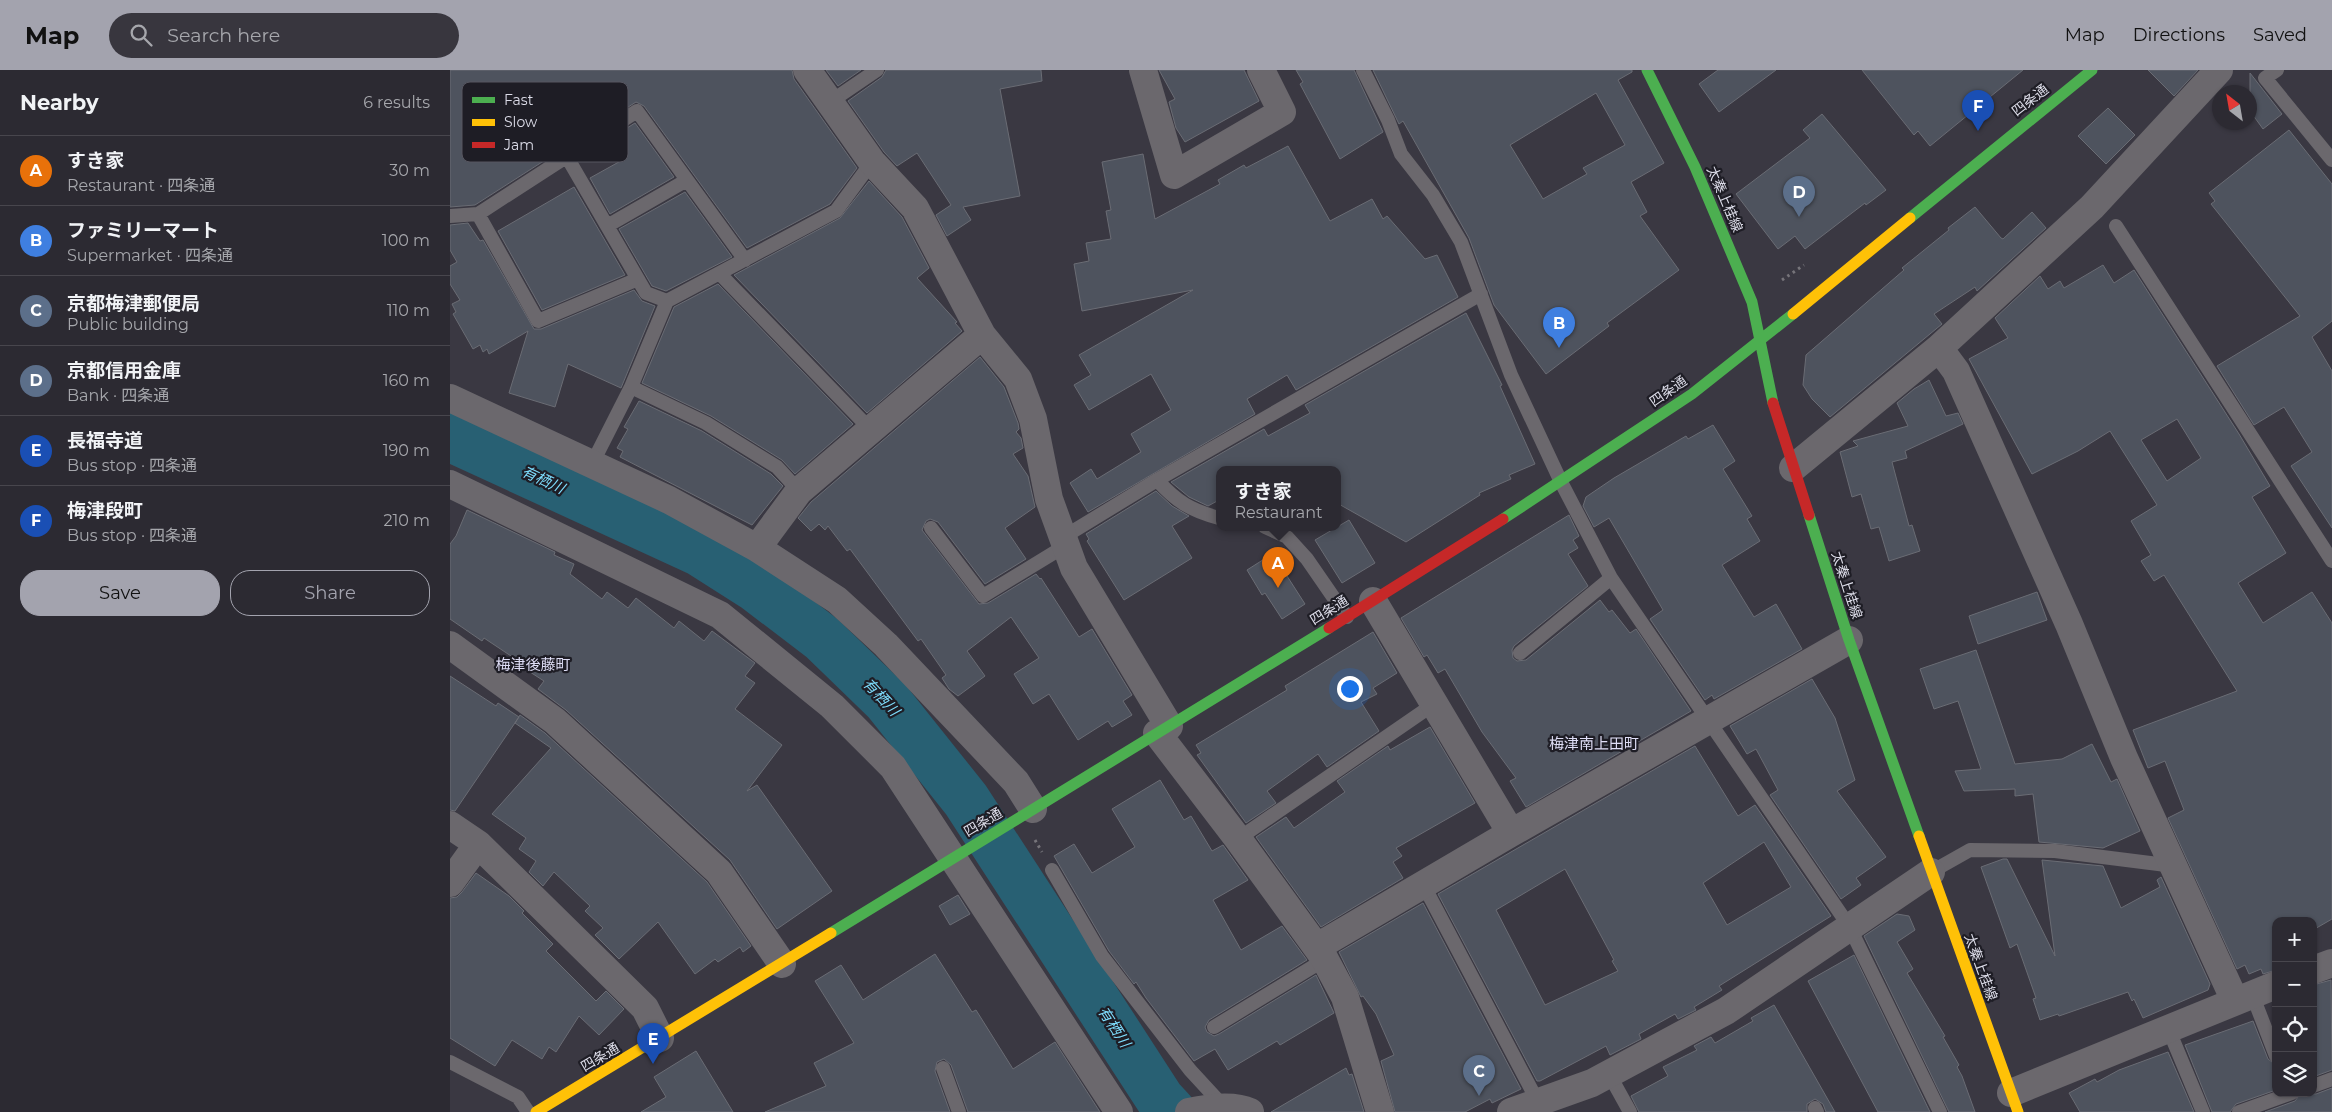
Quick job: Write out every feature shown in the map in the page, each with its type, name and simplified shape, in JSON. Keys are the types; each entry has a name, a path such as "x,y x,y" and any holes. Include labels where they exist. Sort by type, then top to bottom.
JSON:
{"main road":[{"name":"太秦上桂線","path":"1647,70 1699,176 1752,302 1773,403 1849,640 2015,1102"},
{"name":"四条通","path":"536,1112 782,964 1347,617 1561,482 1692,394 1823,291 2001,142 2092,70"}],"street":[{"path":"807,70 872,162 915,208 982,335 1018,379 1033,420 1049,499 1074,568 1163,730 1320,953 1345,997 1380,1112"},
{"path":"1143,70 1174,175 1282,112 1261,70"},
{"path":"1793,468 1939,348 2092,206 2219,70"},
{"path":"758,548 798,491 982,335"},
{"path":"1939,348 1956,371 2069,624 2124,758 2174,866 2254,994 2168,1028 2015,1102"},
{"path":"450,398 668,500 758,548 837,600 886,644 1016,782 1024,815"},
{"path":"450,484 720,615 832,706 893,767 959,854 1119,1112"},
{"path":"1374,600 1511,833"},
{"path":"1320,953 1423,884 1849,640"},
{"path":"450,645 555,721 719,872 782,964"},
{"path":"450,824 478,844 645,1008 660,1038"},
{"path":"450,883 478,844"},
{"path":"1511,1112 1592,1083 1726,1010 1931,872"},
{"path":"2317,969 2332,963"}],"lane":[{"path":"830,102 877,70"},
{"path":"1363,70 1388,120 1401,154 1433,195 1461,242 1510,375 1561,482 1611,578 1710,720 1849,926 1940,1112"},
{"path":"2276,70 2265,78 2332,160"},
{"path":"628,117 637,111 745,260"},
{"path":"450,216 478,214 558,162"},
{"path":"569,162 646,293 667,301"},
{"path":"592,464 631,387 667,301 836,211 872,162"},
{"path":"606,226 687,180"},
{"path":"478,214 538,321 638,279"},
{"path":"2116,226 2332,561"},
{"path":"720,274 871,430"},
{"path":"931,528 983,596 1157,480 1481,294"},
{"path":"631,387 706,424 777,467 798,491"},
{"path":"1157,480 1174,498 1202,513 1216,517"},
{"path":"1274,531 1287,537 1308,559 1347,617"},
{"path":"1520,653 1611,578"},
{"path":"1238,839 1434,704"},
{"path":"1931,872 1970,850 2055,851 2174,866"},
{"path":"1052,870 1102,956 1190,1070 1218,1110"},
{"path":"1423,884 1538,1102"},
{"path":"1214,1026 1320,953"},
{"path":"2254,994 2275,1052"},
{"path":"2168,1028 2203,1112"},
{"path":"450,1062 518,1097 528,1112"},
{"path":"943,1068 959,1112"},
{"path":"1609,1074 1630,1112"},
{"path":"2317,1085 2332,1079"},
{"path":"2240,1112 2282,1097"}],"path":[{"path":"1782,280 1804,265"},
{"path":"1024,815 1052,870"}],"building":[{"path":"450,70 792,70 794,79 857,168 830,204 747,248 644,106 636,102 628,107 628,82 462,82 462,162 542,162 475,205 450,207"},
{"path":"826,70 861,70 838,86"},
{"path":"886,70 1041,70 1042,81 1000,89 1020,196 963,207 971,220 947,236 936,215 951,205 917,153 897,166 884,152 848,101 882,77"},
{"path":"1159,70 1244,70 1259,101 1185,142 1176,128 1169,102 1175,99"},
{"path":"1296,70 1354,70 1383,132 1340,159 1300,84 1303,82"},
{"path":"1373,70 1632,70 1632,72 1618,80 1664,163 1631,182 1647,212 1640,216 1679,270 1607,323 1609,326 1546,374 1494,305 1469,238 1403,121 1399,124","holes":["1596,93 1625,145 1583,168 1587,174 1543,199 1510,145"]},
{"path":"1718,70 1776,70 1719,112 1699,84"},
{"path":"1862,70 2023,70 1930,146 1918,131 1914,135"},
{"path":"2148,70 2198,70 2174,96"},
{"path":"2250,73 2282,114 2263,129 2257,121 2257,85 2250,85"},
{"path":"2108,108 2135,135 2106,164 2078,136"},
{"path":"1822,114 1886,190 1866,205 1865,203 1805,249 1795,236 1778,249 1736,194 1810,138 1803,130"},
{"path":"635,123 674,177 610,214 590,178 619,162 628,162 628,127"},
{"path":"2289,130 2332,184 2332,321 2312,337 2332,371 2332,528 2291,466 2312,452 2284,407 2254,425 2217,366 2300,316 2211,204 2215,201 2209,193"},
{"path":"1288,146 1330,221 1372,199 1383,219 1387,216 1425,259 1437,255 1458,297 1296,390 1287,375 1247,399 1255,414 1088,512 1070,483 1091,469 1097,479 1141,452 1131,434 1171,410 1151,374 1089,410 1074,385 1091,375 1079,355 1193,290 1082,311 1074,264 1089,261 1086,243 1111,239 1106,211 1111,210 1102,162 1143,154 1155,219 1220,184 1218,180 1244,165 1246,168"},
{"path":"869,181 902,217 929,268 917,278 957,322 955,323 962,331 867,413 734,275 840,218"},
{"path":"574,187 625,275 542,310 498,231"},
{"path":"685,192 732,257 666,291 652,286 619,229"},
{"path":"1975,207 2003,239 2032,212 2046,228 1977,291 1975,287 1934,314 1942,324 1830,417 1812,399 1803,385 1806,355 1904,270 1902,268"},
{"path":"468,223 480,241 483,240 534,329 541,329 634,290 642,301 655,306 621,388 568,364 555,407 509,393 528,331 489,354 487,349 483,352 480,345 473,349 453,314 456,312 452,304 460,300 450,284 450,266 457,262 450,250 450,225"},
{"path":"2103,265 2114,283 2134,270 2270,486 2252,497 2286,553 2238,583 2263,623 2312,592 2332,623 2332,919 2317,928 2317,917 2272,917 2272,971 2263,974 2261,969 2249,974 2245,965 2237,969 2168,818 2184,810 2165,761 2148,768 2133,730 2237,691 2164,575 2154,581 2141,561 2151,555 2131,521 2157,505 2110,431 2078,451 2032,474 1969,359 2008,338 1995,318 2040,276 2048,289 2060,281 2064,288","holes":["2177,419 2201,458 2167,481 2141,440"]},
{"path":"718,284 853,424 795,474 782,460 711,416 642,383 674,307"},
{"path":"1466,313 1502,385 1500,386 1535,464 1509,475 1511,479 1479,493 1480,495 1406,542 1341,505 1341,466 1216,466 1216,502 1208,506 1189,497 1171,482 1264,429 1268,436 1310,413 1305,405"},
{"path":"980,357 1004,387 1018,423 1019,429 1016,432 1021,438 1023,448 1013,454 1028,476 1035,507 1005,528 1026,559 985,584 938,522 930,519 926,521 922,530 979,604 988,603 1036,574 1041,578 1079,637 1092,629 1132,695 1123,701 1132,715 1112,727 1108,721 1078,740 1049,694 1033,704 1014,674 1039,658 1011,617 967,651 985,676 958,696 949,689 942,678 946,675 921,639 918,641 850,549 847,551 828,526 825,530 819,524 811,531 798,518 811,502"},
{"path":"1929,380 1946,416 1958,413 1963,424 1905,451 1907,458 1892,462 1909,526 1912,525 1920,551 1889,561 1879,527 1871,529 1861,494 1852,497 1840,452 1858,446 1853,441 1908,426 1897,403"},
{"path":"639,401 702,431 771,474 783,486 752,525 620,457 623,451 617,448 628,429 624,427"},
{"path":"1713,425 1735,461 1723,469 1752,516 1747,519 1760,541 1722,565 1754,617 1776,604 1802,649 1714,699 1712,695 1705,700 1650,619 1663,610 1609,518 1594,527 1583,506 1586,497 1614,478 1686,436 1688,439"},
{"path":"1156,491 1172,506 1189,516 1172,526 1192,558 1124,600 1087,541 1089,539 1086,534"},
{"path":"467,510 555,552 554,555 574,564 570,574 602,599 607,592 628,608 636,598 674,628 679,621 704,641 712,631 755,663 745,676 755,683 735,709 782,745 747,791 757,785 832,891 777,929 730,860 566,710 538,689 544,681 530,672 532,670 484,638 482,641 450,619 450,544 456,536"},
{"path":"1569,515 1579,536 1573,540 1578,548 1568,554 1588,586 1514,646 1512,650 1513,658 1517,661 1526,660 1600,600 1609,612 1612,610 1630,633 1636,629 1691,711 1526,807 1510,781 1516,778 1482,732 1445,669 1438,673 1427,655 1424,657 1401,618"},
{"path":"1349,520 1375,563 1342,583 1315,540 1330,531 1341,531 1341,525"},
{"path":"1269,556 1274,565 1278,562 1305,604 1282,619 1265,593 1262,595 1247,570"},
{"path":"2037,592 2047,620 1978,644 1969,616"},
{"path":"1373,632 1397,673 1373,688 1377,694 1361,702 1379,731 1327,767 1318,754 1267,791 1276,803 1246,823 1197,755 1201,753 1196,745 1287,690 1285,686"},
{"path":"1976,650 2015,764 2062,759 2092,744 2111,782 2117,779 2140,831 2103,848 2039,842 2033,794 2015,796 2015,789 1964,791 1955,771 1981,769 1958,701 1934,709 1920,669"},
{"path":"450,676 496,706 498,703 519,717 455,811 450,810"},
{"path":"1812,679 1835,718 1855,780 1837,791 1886,857 1856,878 1861,885 1841,899 1770,795 1778,790 1756,749 1747,754 1730,726"},
{"path":"520,715 545,733 707,882 751,946 743,952 740,947 718,962 715,959 695,974 658,922 619,959 595,935 603,928 585,911 590,906 554,872 543,886 529,872 536,861 519,849 526,838 492,814 551,748 515,723"},
{"path":"1430,727 1475,803 1396,848 1402,856 1393,862 1403,878 1321,927 1256,837 1286,817 1294,828 1345,792 1337,781 1388,746 1390,750"},
{"path":"1695,746 1738,816 1755,805 1831,916 1719,986 1722,990 1694,1007 1696,1010 1678,1019 1675,1014 1639,1034 1641,1039 1610,1055 1606,1046 1537,1081 1438,894","holes":["1764,842 1791,887 1727,925 1703,883","1565,869 1614,960 1612,961 1618,971 1545,1005 1496,910"]},
{"path":"1160,780 1184,820 1191,816 1212,851 1223,845 1248,880 1213,900 1241,950 1282,926 1307,960 1209,1020 1205,1027 1207,1032 1214,1036 1219,1034 1316,975 1334,1013 1280,1045 1277,1041 1228,1070 1215,1049 1194,1061 1136,982 1134,984 1109,951 1054,856 1074,844 1092,873 1135,847 1112,809"},
{"path":"2007,859 2055,956 2042,860 2103,866 2121,908 2160,887 2157,880 2161,877 2210,984 2208,990 2143,1018 2134,999 2132,1001 2128,992 2059,1016 2058,1014 2040,1020 2033,999 2036,998 2017,944 2010,948 1981,867"},
{"path":"476,873 509,896 524,911 522,913 553,944 546,951 596,1001 606,991 624,1009 599,1035 579,1016 556,1052 549,1047 542,1059 512,1040 495,1066 450,1038 450,898 457,897"},
{"path":"958,895 970,914 950,925 939,906"},
{"path":"1423,903 1521,1089 1492,1103 1490,1099 1465,1112 1395,1112 1381,1061 1394,1055 1376,1014 1363,996 1361,997 1339,952"},
{"path":"1897,914 1909,916 1915,930 1897,942 1913,969 1907,973 1945,1036 1943,1037 1959,1065 1957,1067 1975,1112 1949,1112 1864,936"},
{"path":"935,954 972,1012 976,1010 1013,1069 1055,1042 1100,1112 968,1112 951,1065 944,1059 937,1062 935,1071 950,1112 765,1112 826,1086 814,1063 854,1043 815,981 841,965 863,1000"},
{"path":"1854,955 1930,1112 1878,1112 1808,981"},
{"path":"2331,980 2332,1070 2317,1076 2317,1007 2317,984"},
{"path":"1774,1005 1835,1112 1826,1112 1823,1104 1815,1099 1807,1104 1807,1112 1639,1112 1631,1096 1668,1076 1663,1067 1697,1050 1694,1046 1711,1037 1715,1043 1753,1021 1751,1018"},
{"path":"2253,1021 2268,1059 2272,1062 2272,1091 2236,1104 2230,1112 2212,1112 2185,1045"},
{"path":"696,1051 733,1112 641,1112 666,1097 654,1077"},
{"path":"2168,1052 2194,1112 2080,1112 2069,1093 2095,1079 2097,1082 2119,1070"},
{"path":"1346,1068 1349,1075 1352,1074 1364,1112 1271,1112"},
{"path":"2332,1088 2332,1112 2265,1112 2295,1101 2298,1097 2317,1097 2317,1094"}],"waterway":[{"name":"有栖川","path":"450,437 700,552 755,587 822,638 887,701 966,800 1160,1099 1172,1112"}],"traffic: fast":[{"path":"1647,70 1695,167 1752,302 1773,403"},
{"path":"1910,218 2092,70"},
{"path":"1503,519 1692,394 1793,314"},
{"path":"1809,515 1849,640 1919,836"},
{"path":"831,933 1329,628"}],"traffic: slow":[{"path":"1793,314 1910,218"},
{"path":"1919,836 2018,1112"},
{"path":"536,1112 831,933"}],"traffic: jam":[{"path":"1773,403 1809,515"},
{"path":"1329,628 1503,519"}],"place":[{"name":"梅津段町","path":"1978,131"},
{"name":"京都信用金庫","path":"1799,217"},
{"name":"ファミリーマート","path":"1559,348"},
{"name":"すき家","path":"1278,588"},
{"name":"長福寺道","path":"653,1064"},
{"name":"京都梅津郵便局","path":"1479,1096"}],"district":[{"name":"梅津後藤町","path":"533,665"},
{"name":"梅津南上田町","path":"1594,744"}]}
